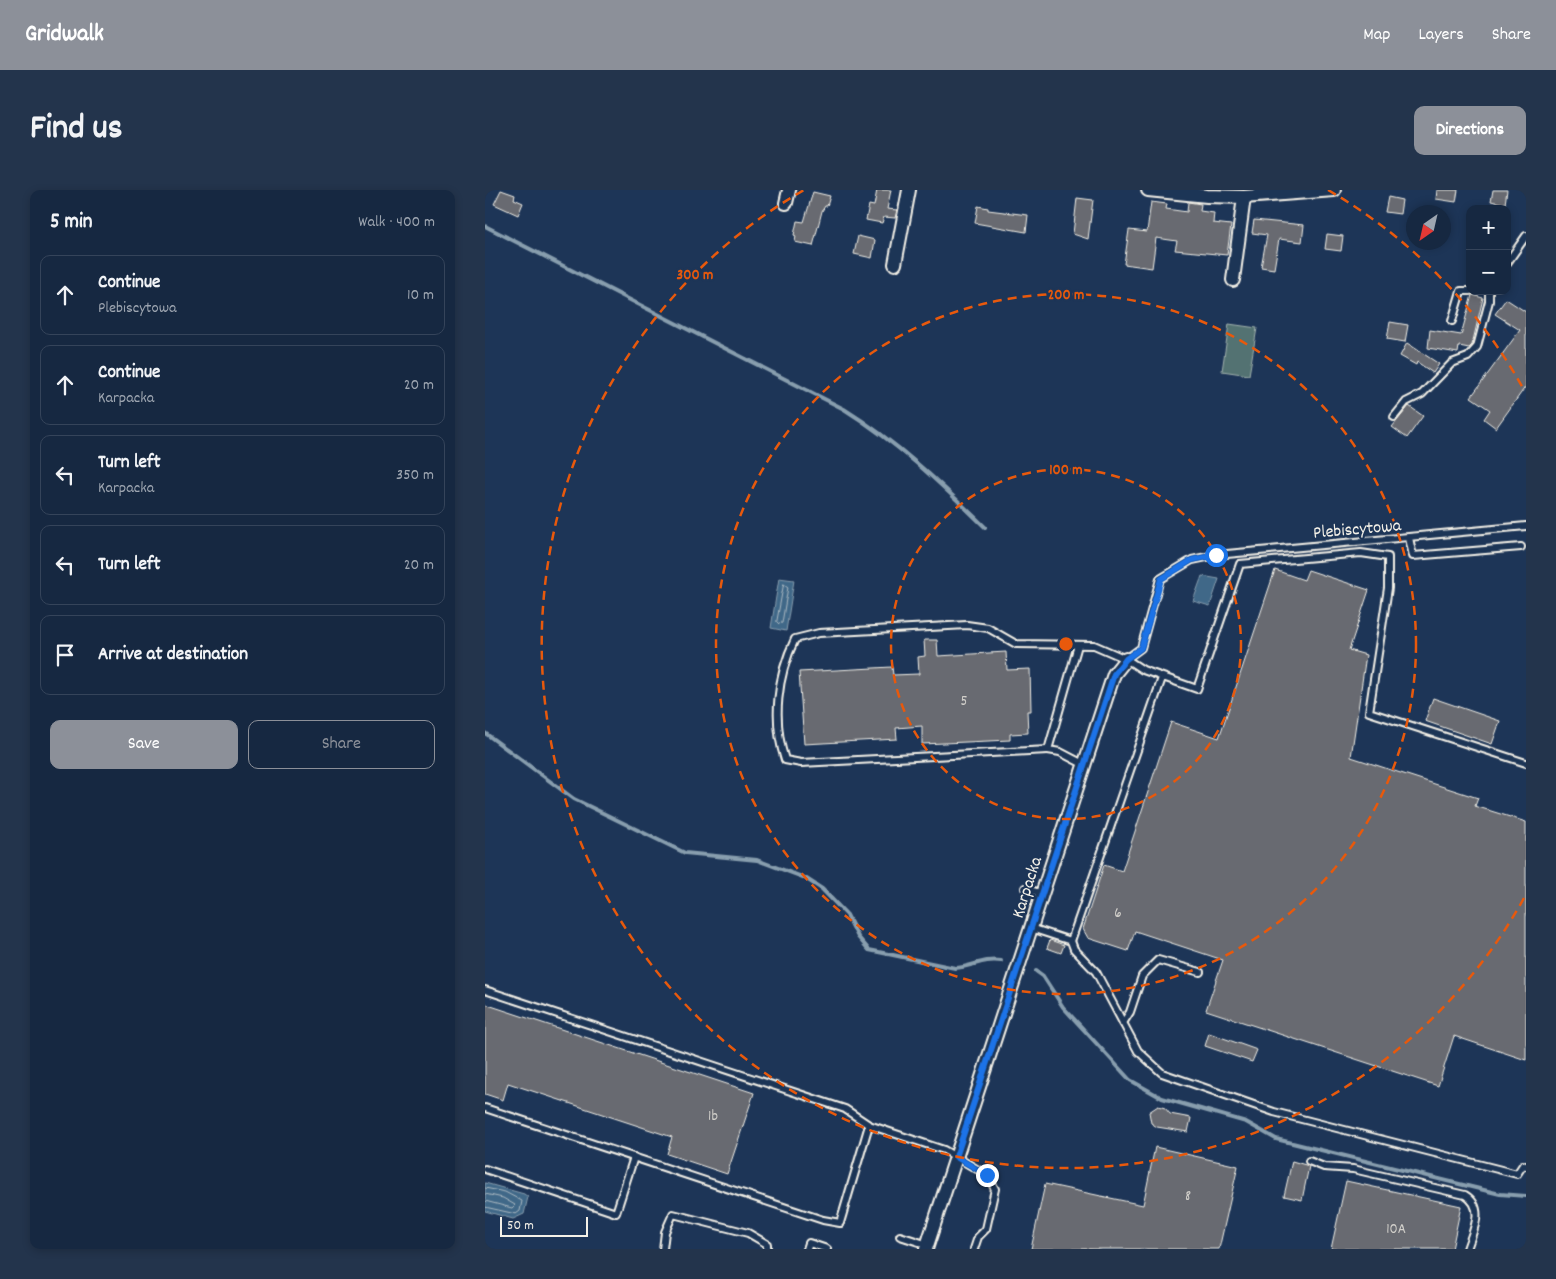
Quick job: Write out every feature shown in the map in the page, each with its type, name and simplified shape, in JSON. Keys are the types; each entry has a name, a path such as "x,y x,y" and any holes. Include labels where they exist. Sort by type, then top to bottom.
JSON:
{"street":[{"path":"895,264 909,190"},
{"path":"1148,190 1207,196 1244,197 1267,193 1334,190"},
{"path":"1233,280 1244,197"},
{"name":"Karpacka","path":"927,1247 1114,674 1126,659"}],"lane":[{"path":"1511,258 1526,236"},
{"path":"1452,322 1461,291 1466,291"},
{"path":"1394,416 1406,402 1423,394 1452,363 1468,357 1477,346 1489,295"},
{"name":"Plebiscytowa","path":"1192,560 1216,555 1526,526"},
{"path":"1409,538 1413,556 1521,547"},
{"path":"1085,765 1060,752 1048,750 810,762 785,760 781,747 778,696 784,662 795,639 819,632 967,625 988,628 1016,644 1093,645 1126,659 1143,670 1197,689 1239,564 1361,553 1388,557 1388,588 1369,712 1526,763"},
{"name":"Karpacka","path":"1126,659 1141,648 1161,579 1192,560"},
{"path":"1048,750 1079,645"},
{"path":"1162,678 1071,941 1074,949 1096,972 1138,1051 1146,1061 1171,1077 1275,1112 1517,1174 1524,1166 1526,1158"},
{"path":"1025,888 1042,894"},
{"path":"1031,928 1071,941"},
{"path":"1123,1023 1130,1012 1142,976 1158,960 1200,972"},
{"path":"485,990 845,1109 869,1125 933,1145 956,1157 987,1175 995,1189 986,1229 978,1238 974,1249"},
{"path":"485,1108 823,1220 840,1223 869,1125"},
{"path":"485,1169 616,1212 634,1157"},
{"path":"1309,1161 1324,1167 1353,1170 1465,1196 1473,1200 1477,1208 1477,1215 1467,1249"},
{"path":"663,1249 665,1232 673,1214 748,1232 767,1244 767,1249"},
{"path":"899,1236 927,1247"},
{"path":"807,1249 809,1244 827,1249"}],"green space":[{"path":"1229,324 1257,328 1249,375 1222,371"}],"water":[{"path":"1202,576 1219,579 1210,606 1193,601"},
{"path":"779,578 794,580 786,631 771,628"},
{"path":"485,1183 524,1194 528,1197 524,1214 513,1219 485,1211"}],"building":[{"path":"501,190 515,195 514,199 523,203 518,215 494,204"},
{"path":"877,190 891,190 887,209 897,210 895,218 884,217 882,223 866,220 869,205 874,206"},
{"path":"1437,190 1458,190 1456,202 1436,199"},
{"path":"1493,190 1507,190 1505,204 1491,201"},
{"path":"813,192 830,196 827,206 822,211 813,246 795,242 796,236 794,235 797,221 804,222"},
{"path":"1388,197 1402,200 1400,214 1385,212"},
{"path":"1077,198 1093,200 1088,239 1073,234"},
{"path":"1151,202 1167,204 1166,209 1187,212 1188,202 1201,204 1200,211 1214,213 1213,223 1231,225 1227,255 1175,250 1177,241 1156,238 1152,268 1124,264 1129,230 1147,232"},
{"path":"978,206 988,208 988,210 1028,215 1026,232 975,223"},
{"path":"1254,220 1304,225 1302,242 1279,239 1274,269 1261,267 1267,235 1252,233"},
{"path":"1327,234 1343,236 1341,251 1325,249"},
{"path":"858,236 875,240 872,258 854,254"},
{"path":"1472,295 1483,298 1472,345 1469,348 1459,346 1458,353 1428,348 1430,330 1461,335"},
{"path":"1506,299 1526,312 1526,386 1496,428 1484,419 1490,410 1471,397 1520,330 1495,314"},
{"path":"1390,322 1408,325 1405,342 1387,339"},
{"path":"1407,343 1439,364 1433,373 1417,362 1416,365 1400,356"},
{"path":"1409,406 1423,416 1407,438 1392,427"},
{"path":"1275,570 1304,580 1308,570 1369,590 1349,650 1366,655 1351,757 1478,798 1475,806 1526,822 1526,1060 1454,1036 1438,1086 1206,1010 1223,960 1135,931 1128,951 1088,938 1083,929 1104,865 1122,871 1171,722 1219,738"},
{"path":"924,640 937,640 938,656 1006,652 1007,670 1030,669 1031,711 1027,711 1028,733 1010,734 1010,740 922,744 922,726 896,728 897,739 804,744 799,672 892,667 893,675 919,674 918,657 925,656"},
{"path":"1433,698 1500,721 1492,744 1425,721"},
{"path":"1050,940 1064,945 1061,953 1047,948"},
{"path":"485,1004 754,1093 727,1174 667,1154 672,1137 508,1083 503,1100 485,1094"},
{"path":"1209,1033 1257,1050 1252,1062 1205,1046"},
{"path":"1158,1106 1165,1108 1170,1114 1191,1118 1188,1132 1157,1127 1151,1123 1149,1112"},
{"path":"1155,1147 1238,1166 1219,1249 1031,1249 1045,1184 1143,1205"},
{"path":"1292,1161 1309,1166 1302,1200 1284,1196"},
{"path":"1346,1181 1461,1206 1452,1249 1331,1249"}],"waterway":[{"path":"485,226 844,409 882,435 935,479 985,527"},
{"path":"485,733 574,799 685,853 757,860 805,878 822,889 847,915 858,937 869,950 955,968 995,960 1001,961"},
{"path":"1036,971 1043,976 1063,1007 1130,1080 1162,1098 1246,1122 1276,1139 1500,1194 1526,1196"}],"route":[{"path":"987,1175 956,1157 1114,674 1126,659 1141,648 1161,579 1192,560 1216,555"}]}
